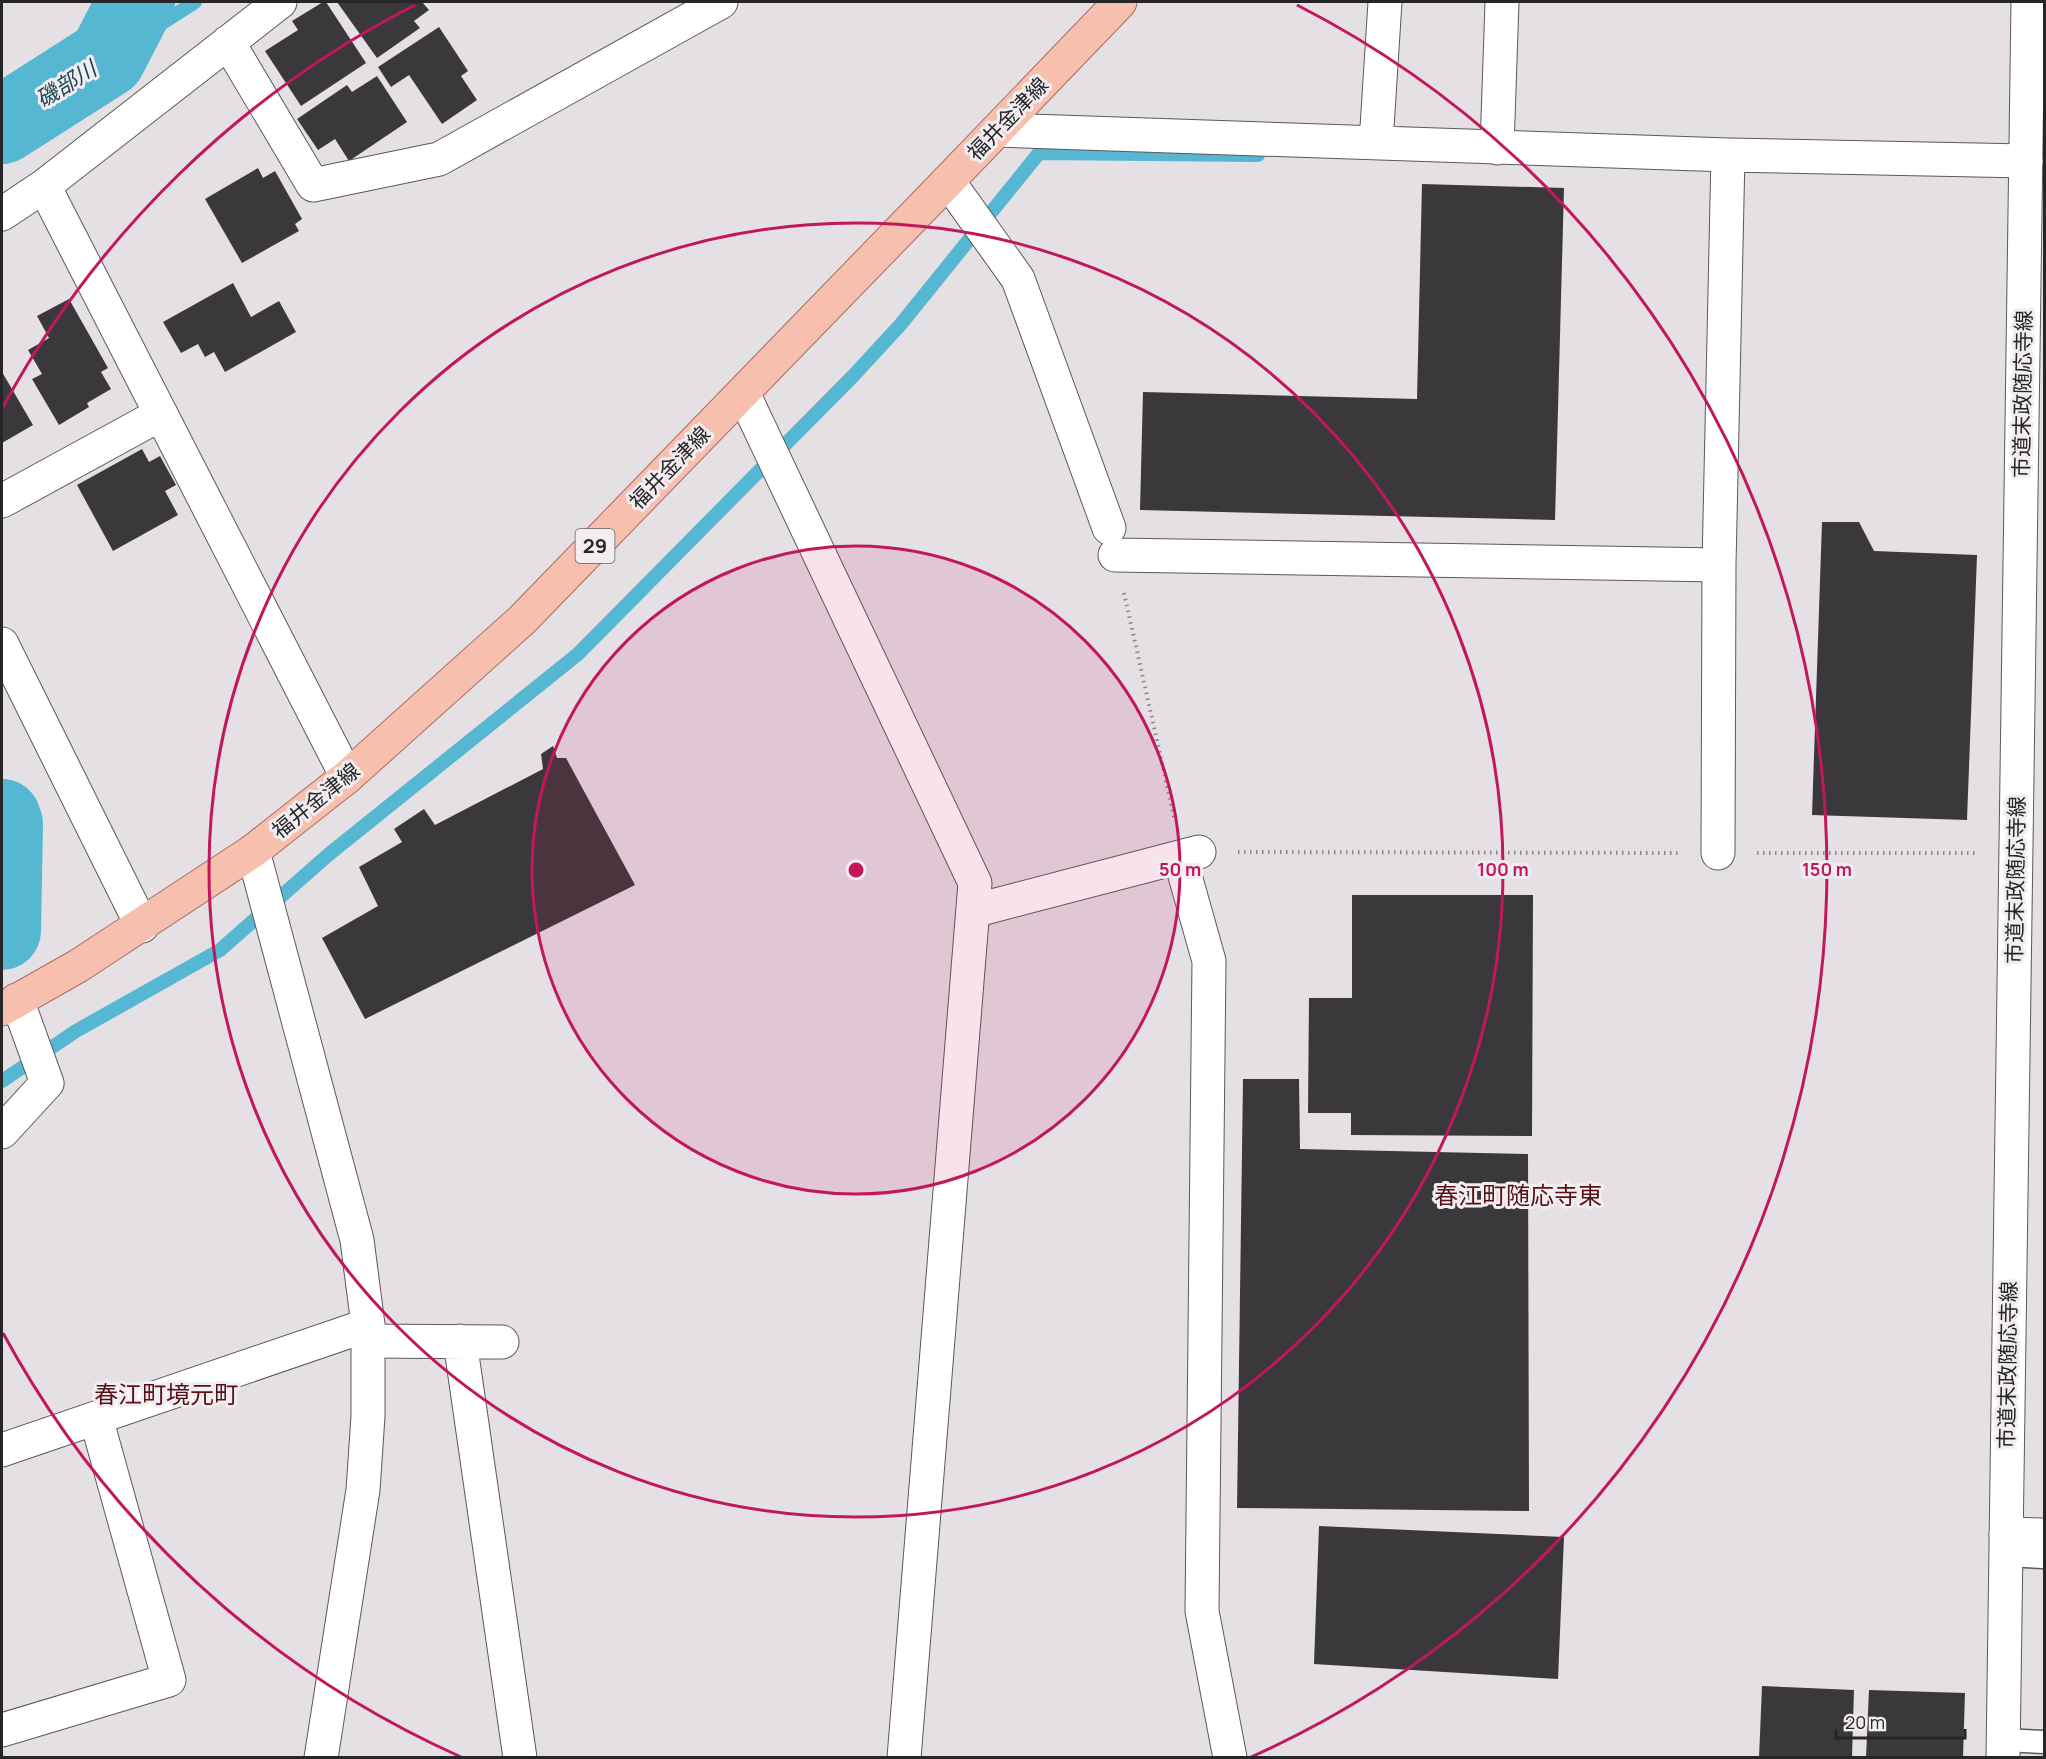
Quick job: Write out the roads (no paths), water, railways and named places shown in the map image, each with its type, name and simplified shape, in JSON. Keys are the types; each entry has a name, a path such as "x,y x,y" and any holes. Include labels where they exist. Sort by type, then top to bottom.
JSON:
{"main road":[{"name":"福井金津線","path":"9,1005 142,926 253,851 347,777 522,620 1120,2"}],"street":[{"path":"2,214 44,186 280,2"},
{"path":"228,42 313,185 440,159 721,2"},
{"path":"1376,143 1385,2"},
{"path":"1497,148 1502,2"},
{"name":"市道末政随応寺線","path":"2003,1749 2028,2"},
{"path":"998,130 1728,155 2026,161"},
{"path":"1718,853 1719,565 1728,155"},
{"path":"948,182 1018,279 1112,542 1719,565"},
{"path":"44,186 347,777"},
{"path":"743,393 975,883 903,1758"},
{"path":"2,501 161,414"},
{"path":"2,644 142,926"},
{"path":"253,851 357,1240 368,1333 368,1416 363,1490 321,1758"},
{"path":"972,911 1190,855 1209,961 1203,1611 1230,1758"},
{"path":"2,1132 46,1083 9,1005"},
{"path":"2,1450 96,1418 368,1333 460,1341 502,1342"},
{"path":"460,1341 520,1758"},
{"path":"2,1730 170,1680 96,1418"},
{"path":"2005,1545 2044,1535"}],"lane":[{"path":"2005,1545 2044,1557"},
{"path":"2003,1749 2044,1742"}],"waterway":[{"name":"磯部川","path":"2,125 107,58 136,2"},
{"path":"107,58 195,2"},
{"path":"2,1081 76,1031 220,950 328,855 578,654 855,374 901,324 1039,153 1258,155"},
{"name":"磯部川","path":"2,818 4,824 2,931"}],"district":[{"name":"春江町随応寺東","path":"1518,1196"},
{"name":"春江町境元町","path":"166,1395"}]}
